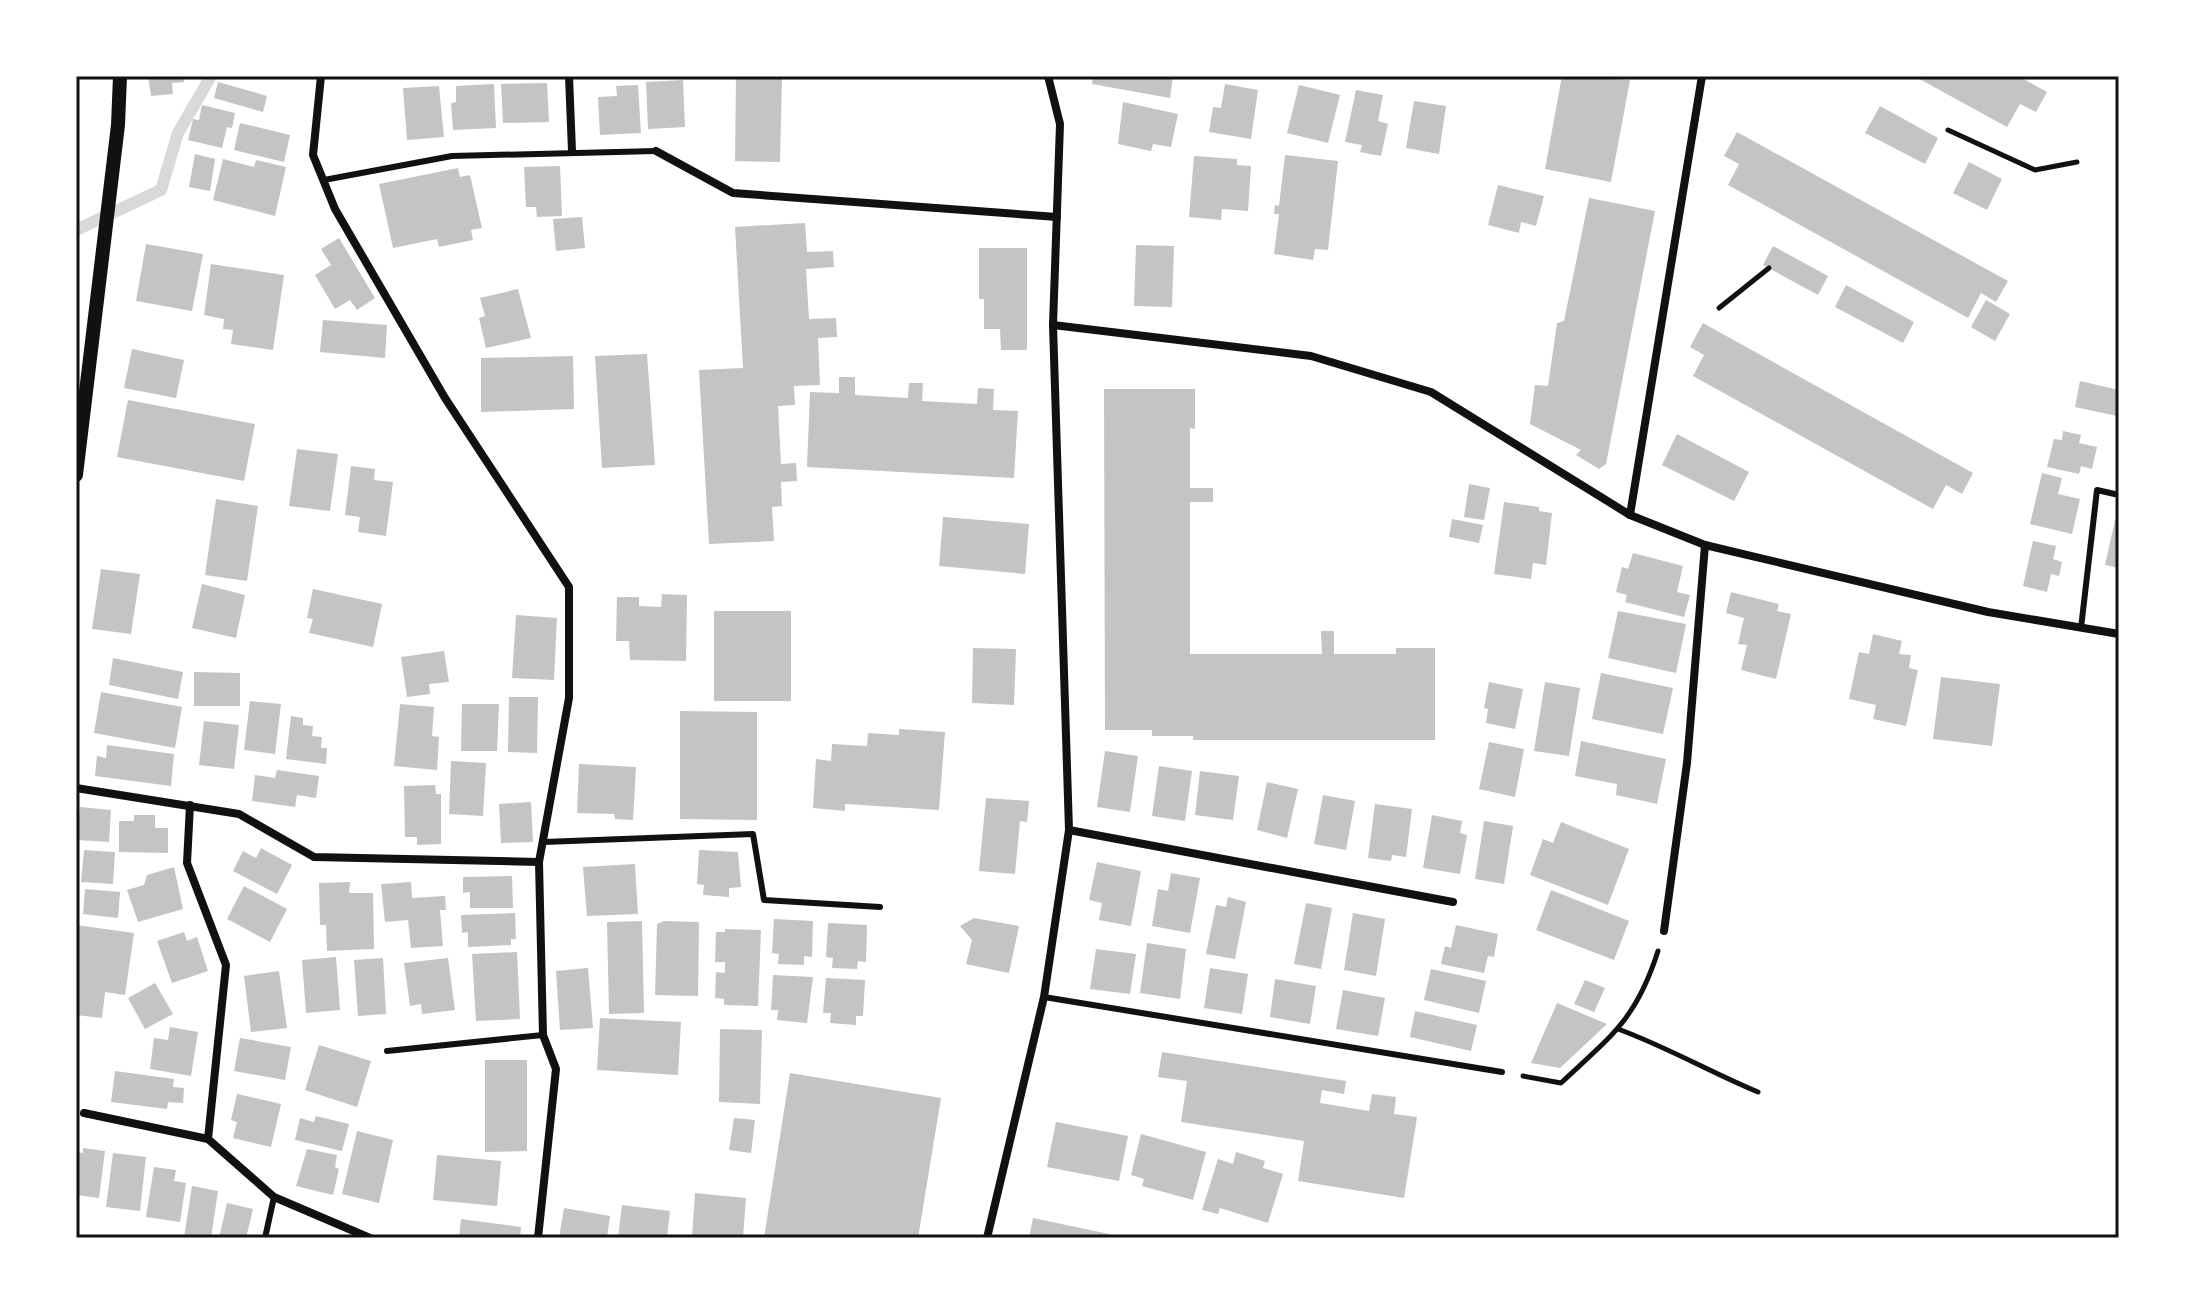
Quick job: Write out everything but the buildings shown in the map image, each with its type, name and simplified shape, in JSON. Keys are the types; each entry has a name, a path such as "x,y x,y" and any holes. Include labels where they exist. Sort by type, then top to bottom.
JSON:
{"street":[{"path":"76,475 118,125 120,76"},
{"path":"321,76 313,155 335,209 445,398 569,587 569,698 539,862 543,1035 556,1069 538,1238"},
{"path":"569,76 572,151"},
{"path":"987,1238 1044,997 1069,830 1053,325 1060,124 1048,76"},
{"path":"1630,515 1702,76"},
{"path":"656,151 733,193 1057,217"},
{"path":"1053,325 1311,356 1431,392 1630,515 1705,545 1988,612 2119,634"},
{"path":"1664,931 1687,763 1705,545"},
{"path":"76,788 239,814 314,857 539,862"},
{"path":"190,805 187,863 226,965 208,1139"},
{"path":"1069,830 1453,902"},
{"path":"84,1113 208,1139 274,1197 370,1238"}],"lane":[{"path":"324,180 452,156 656,151"},
{"path":"2081,628 2097,490 2119,495"},
{"path":"544,842 753,834 764,900 880,907"},
{"path":"1044,997 1502,1072"},
{"path":"387,1051 543,1035"},
{"path":"265,1238 274,1197"}],"path":[{"path":"1948,130 2035,170 2077,162"},
{"path":"1719,308 1769,268"},
{"path":"1548,1081 1561,1083 1618,1029 1646,989 1664,931"},
{"path":"1618,1029 1668,1047 1708,1072 1758,1092"}],"waterway":[{"path":"76,230 161,190 178,133 211,76"}]}
